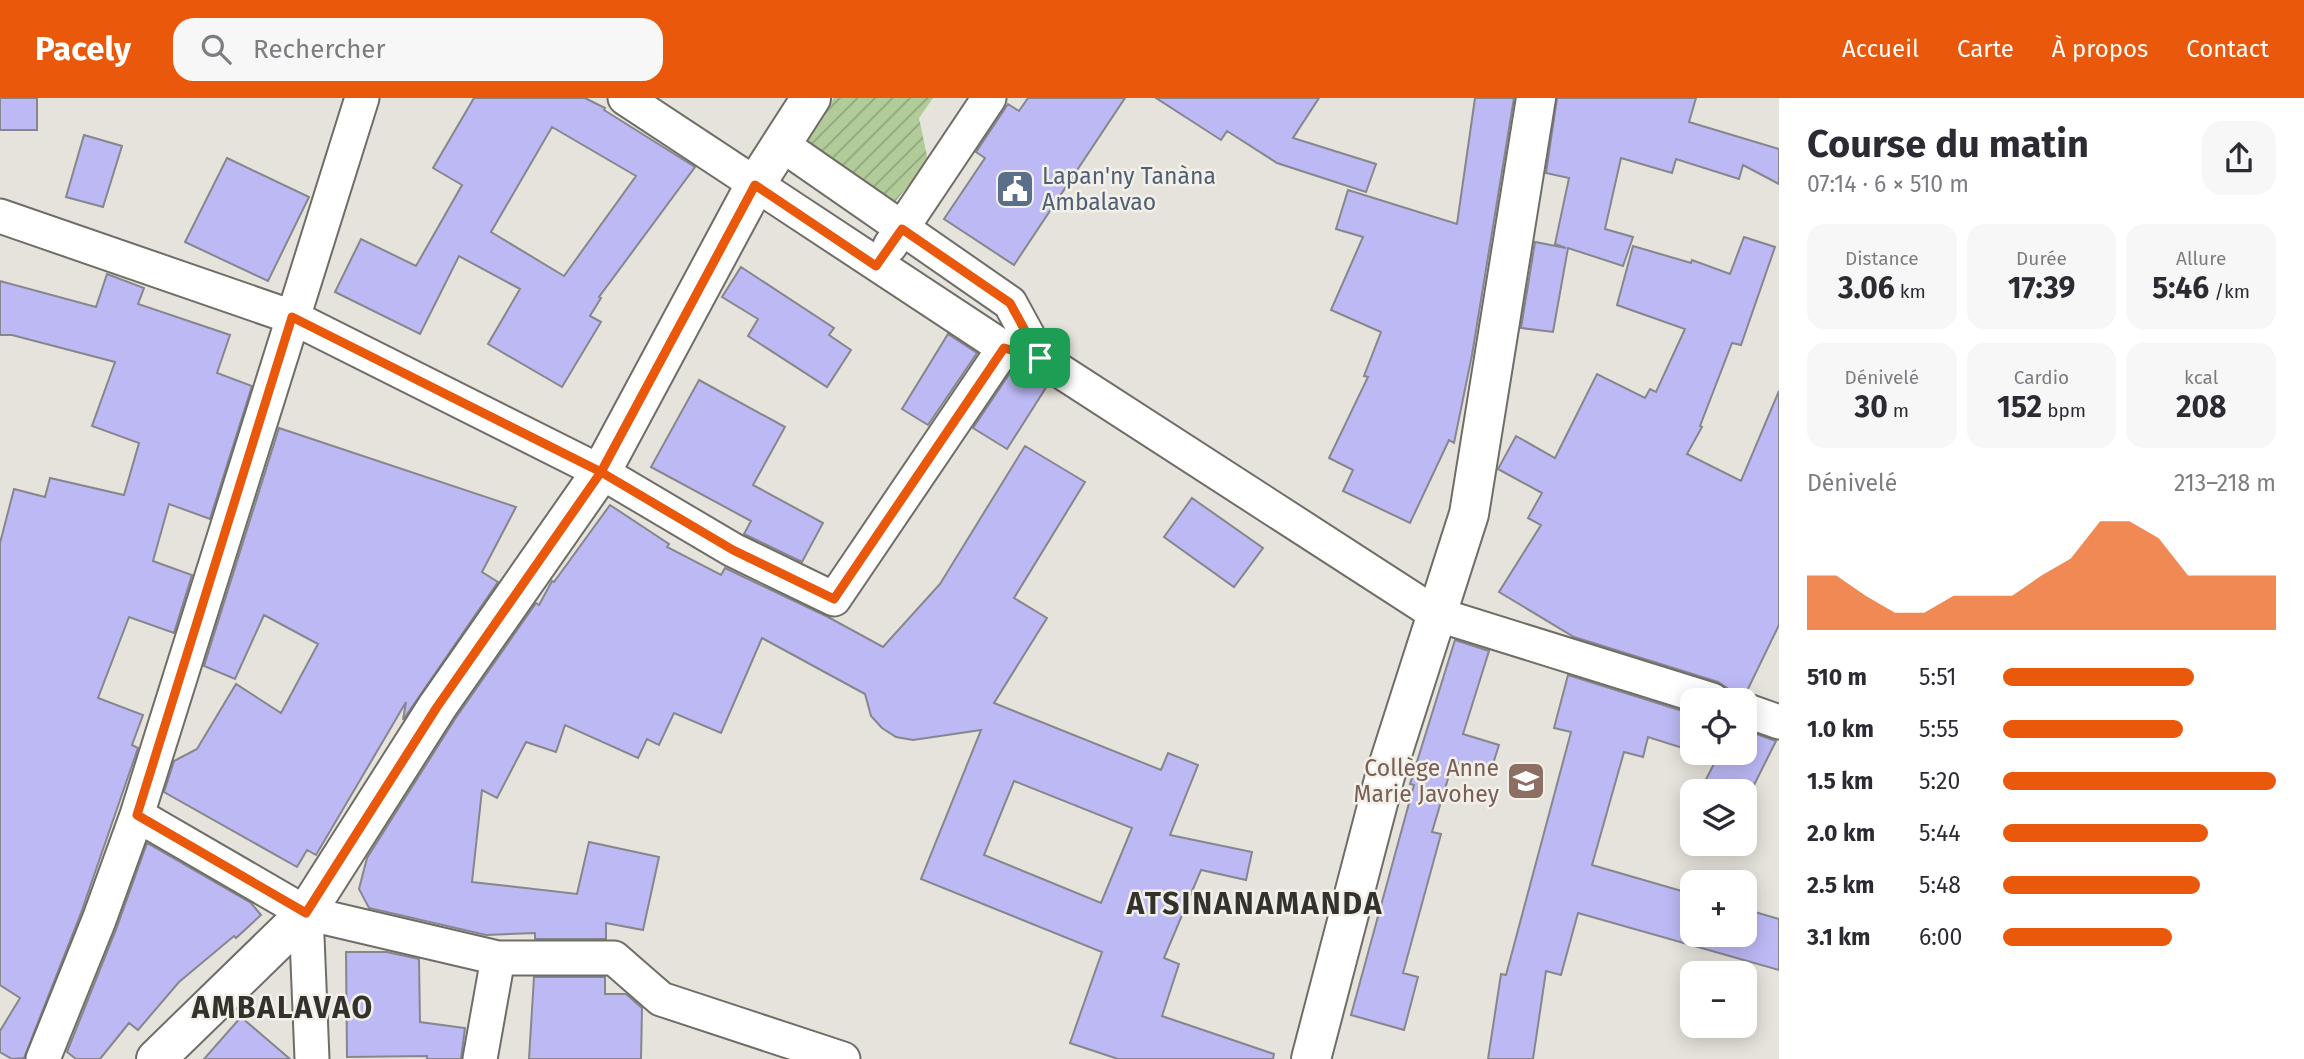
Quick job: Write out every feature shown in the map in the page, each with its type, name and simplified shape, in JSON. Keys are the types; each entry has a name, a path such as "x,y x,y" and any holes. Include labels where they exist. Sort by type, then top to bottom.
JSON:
{"street":[{"path":"43,1059 99,920 137,815 362,98"},
{"path":"625,98 1004,348 1040,358 1436,614 1680,690"},
{"path":"156,1059 306,913 437,707 601,472 755,185 811,98"},
{"path":"876,266 989,98"},
{"path":"1311,1059 1385,776 1469,514 1536,98"},
{"path":"781,144 1010,303 1040,358"},
{"path":"0,216 292,317 601,472 733,550 834,599 1004,348"},
{"path":"1757,714 1779,722"},
{"path":"137,815 306,913 498,958 614,958 661,999 843,1059"},
{"path":"306,913 312,1059"},
{"path":"480,1059 498,958"}],"green space":[{"path":"834,98 933,98 919,118 928,161 894,203 809,157 805,137"}],"building":[{"path":"0,98 37,98 37,130 0,130"},
{"path":"474,98 585,98 605,108 604,110 695,167 599,297 601,298 590,316 601,322 562,387 488,344 520,289 459,256 420,334 335,292 361,239 416,266 462,185 433,168","holes":["552,127 636,176 564,276 491,232"]},
{"name":"Lapan'ny Tanàna Ambalavao","path":"1028,98 1125,98 1014,265 944,219 985,158 976,152 1008,104 1019,111"},
{"path":"1156,98 1319,98 1293,138 1376,164 1366,192 1277,163 1227,131 1221,140"},
{"path":"1475,98 1514,98 1472,355 1454,443 1449,440 1410,523 1343,491 1353,470 1329,458 1368,377 1364,376 1381,332 1331,310 1363,237 1336,229 1348,190 1457,224"},
{"path":"1557,98 1696,98 1689,122 1779,149 1779,184 1743,165 1739,179 1676,159 1672,173 1621,158 1605,229 1633,237 1623,266 1568,248 1553,332 1521,328 1535,242 1566,248 1555,244 1569,178 1546,173"},
{"path":"84,135 122,146 103,207 66,197"},
{"path":"227,158 309,197 268,281 185,242"},
{"path":"1744,237 1775,247 1741,345 1732,343 1700,426 1702,427 1687,454 1741,481 1779,391 1779,625 1748,688 1727,688 1718,682 1574,637 1499,592 1541,525 1528,518 1542,493 1498,469 1516,436 1555,458 1597,374 1645,398 1650,389 1656,392 1685,329 1617,305 1633,246 1691,263 1692,260 1730,274"},
{"path":"741,267 834,328 829,335 851,350 827,387 748,336 758,319 722,297"},
{"path":"107,274 144,288 138,304 230,335 217,373 252,386 210,519 169,504 153,561 192,575 174,633 129,617 98,698 143,715 132,745 138,748 81,913 24,1058 12,1059 0,1052 0,1031 20,998 0,985 0,543 14,489 45,497 50,478 124,495 139,443 92,426 115,362 12,335 0,335 0,281 96,307"},
{"path":"948,334 977,353 928,425 902,409"},
{"path":"1012,370 1032,376 1047,386 1007,449 973,428"},
{"path":"699,380 785,427 753,485 823,523 802,562 744,534 751,521 651,467"},
{"path":"279,428 516,507 482,572 498,582 403,720 406,702 316,855 307,850 297,867 164,792 174,761 197,749 236,684 281,713 318,644 264,615 235,679 204,666"},
{"path":"1025,446 1085,482 1014,598 1047,618 994,703 1161,770 1168,753 1198,765 1170,835 1252,852 1246,880 1201,870 1164,958 1179,964 1162,1016 1274,1054 1273,1059 1118,1059 1070,1043 1102,952 921,879 981,730 913,740 896,737 882,728 871,716 865,694 762,638 721,733 674,713 659,745 647,739 638,758 565,725 556,752 526,742 497,798 482,790 472,882 577,894 589,842 659,857 643,930 606,923 606,939 535,939 535,933 486,935 369,908 359,889 367,858 455,719 536,603 539,605 552,581 554,582 610,505 669,544 667,547 721,575 725,568 828,617 883,647 940,584","holes":["1014,781 1132,828 1101,903 984,855"]},
{"path":"1192,498 1263,548 1234,587 1164,537"},
{"path":"1455,640 1489,651 1463,734 1499,745 1490,773 1453,762 1432,832 1441,834 1403,973 1418,977 1404,1030 1351,1015 1414,785 1410,784"},
{"path":"1568,675 1680,710 1680,747 1648,737 1643,757 1624,752 1592,865 1680,891 1680,942 1578,913 1561,975 1546,971 1533,1059 1488,1059 1501,974 1506,975 1571,732 1554,728"},
{"path":"1757,734 1776,741 1757,779 1706,779 1713,765 1757,765"},
{"path":"147,843 251,903 261,915 179,982 138,1030 129,1023 100,1059 76,1059 67,1052"},
{"path":"1757,913 1779,919 1779,970 1757,964 1757,961 1747,961 1698,947 1757,947"},
{"path":"346,952 387,952 419,959 420,1022 465,1028 461,1059 427,1059 427,1056 347,1057"},
{"path":"534,977 605,977 605,994 626,994 642,1008 641,1059 529,1059"},
{"path":"241,1017 290,1059 204,1059"}],"place":[{"name":"Lapan'ny Tanàna Ambalavao","path":"1015,189"},
{"name":"Collège Anne Marie Javohey","path":"1526,781"}],"district":[{"name":"ATSINANAMANDA","path":"1255,904"},
{"name":"AMBALAVAO","path":"283,1008"}],"route":[{"path":"1040,358 1004,348 834,599 733,550 601,472 292,317 137,815 306,913 437,707 601,472 755,185 876,266 902,229 1010,303 1040,358"}]}
